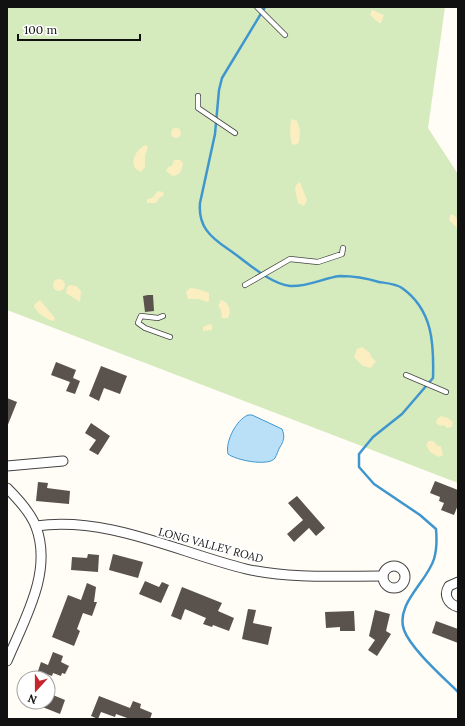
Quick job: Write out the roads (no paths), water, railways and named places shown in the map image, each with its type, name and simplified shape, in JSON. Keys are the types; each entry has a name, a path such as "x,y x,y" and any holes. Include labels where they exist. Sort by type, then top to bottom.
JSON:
{"street":[{"path":"7,466 63,461"},
{"path":"7,488 21,504 36,526 42,560 35,591 7,661"},
{"name":"LONG VALLEY ROAD","path":"36,526 51,524 73,525 113,530 260,571 315,575 382,576"},
{"path":"458,582 449,586 446,592 450,604 458,607"}],"lane":[{"path":"257,7 285,35"},
{"path":"198,96 198,108 235,133"},
{"path":"245,285 251,280 290,259 318,262 342,254 343,248"},
{"path":"163,316 158,318 141,316 138,323 145,328 170,337"},
{"path":"406,375 446,392"}],"water":[{"path":"248,415 252,415 282,429 284,434 283,441 276,457 272,461 252,462 228,454 228,444 232,432 239,422"}],"waterway":[{"path":"265,7 222,78 219,90 215,134 200,203 201,218 206,230 216,240 274,281 290,286 297,286 340,276 350,276 391,284 400,287 412,297 426,317 432,340 433,378 402,414 373,437 359,454 359,467 374,484 420,515 436,529 436,552 434,559 430,568 408,602 402,620 404,630 413,646 458,692"}]}
